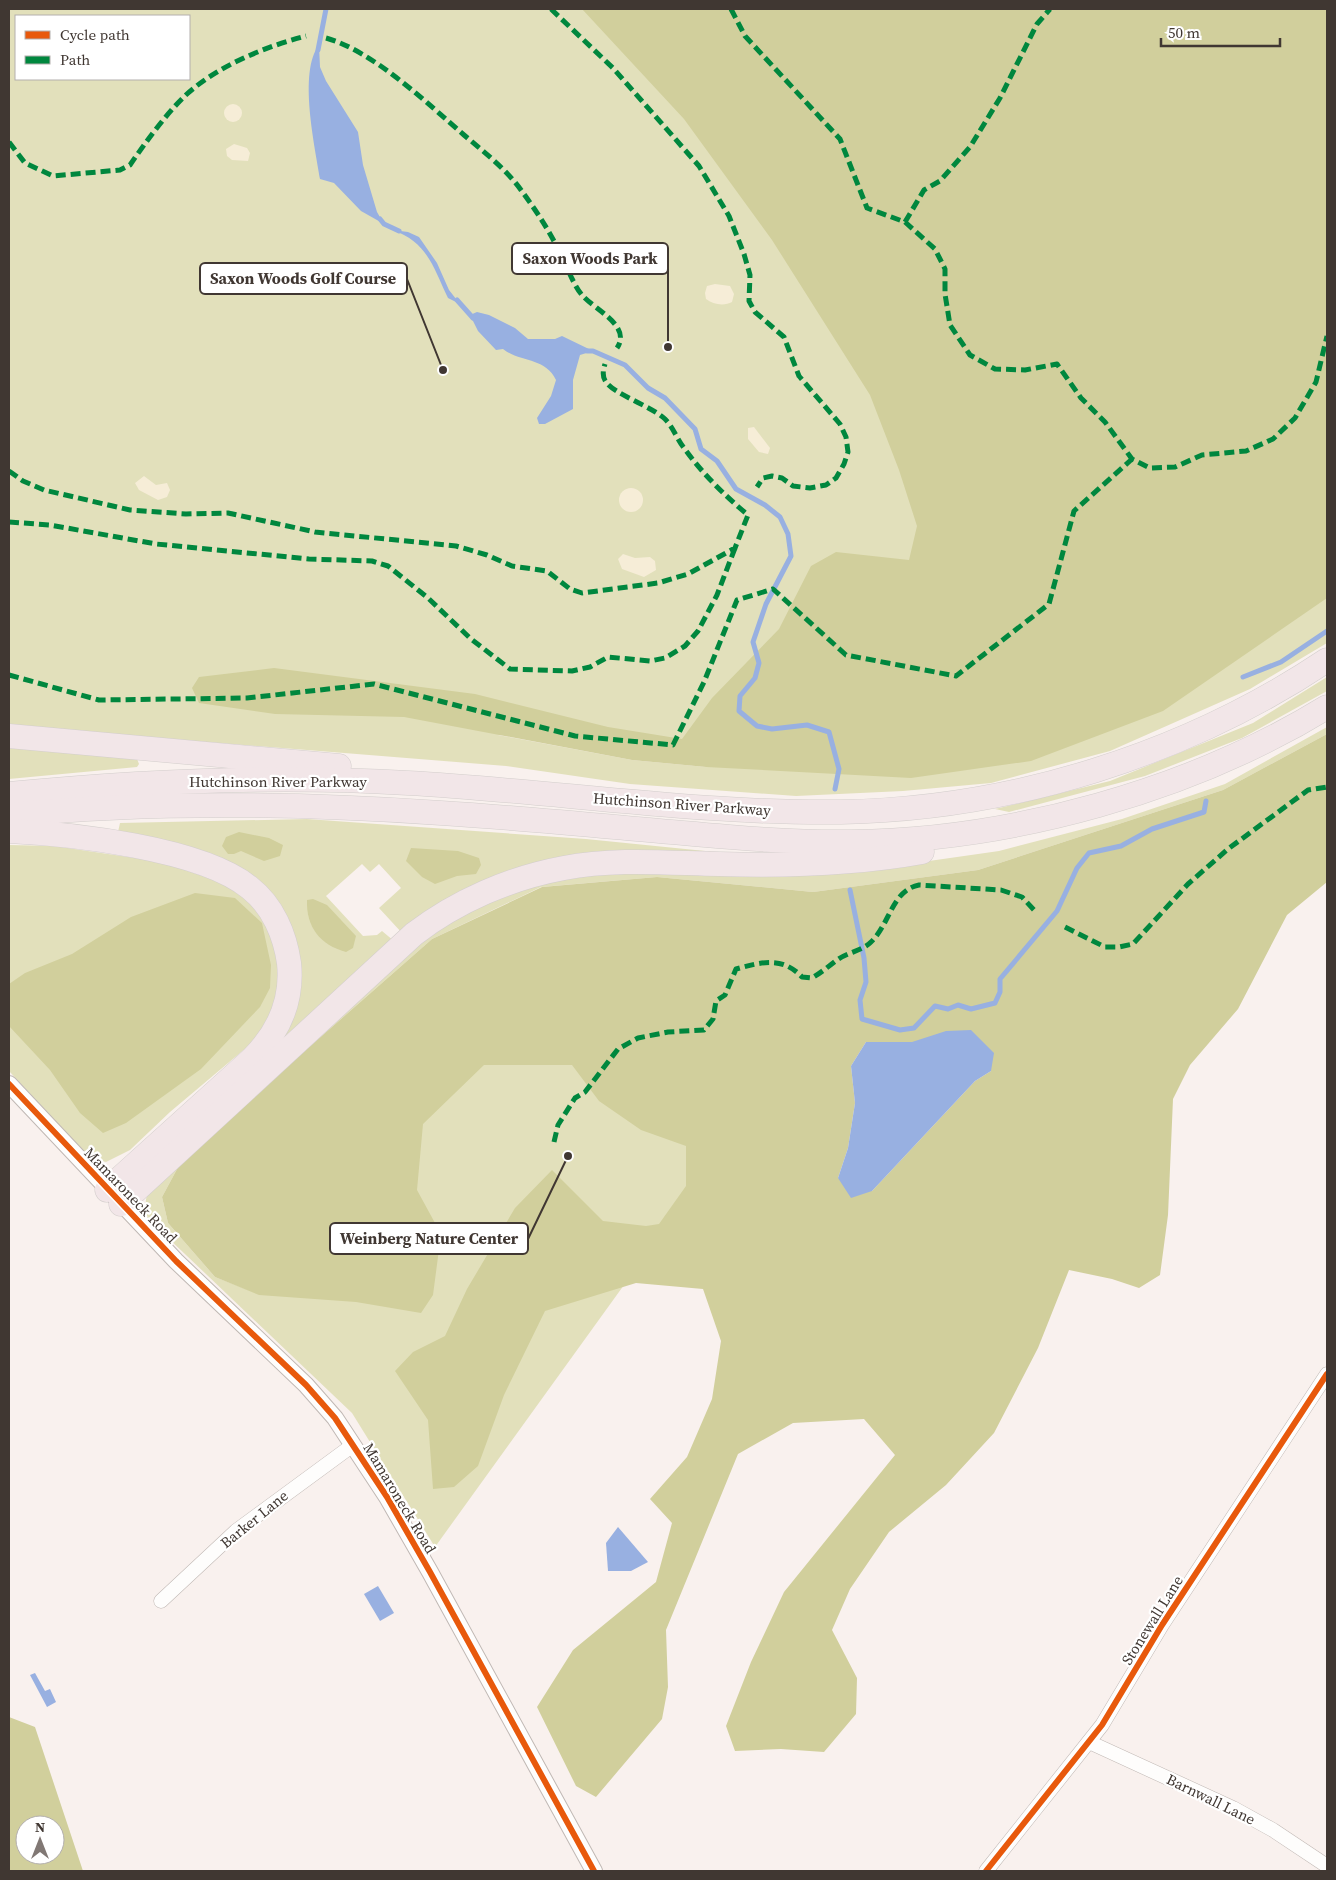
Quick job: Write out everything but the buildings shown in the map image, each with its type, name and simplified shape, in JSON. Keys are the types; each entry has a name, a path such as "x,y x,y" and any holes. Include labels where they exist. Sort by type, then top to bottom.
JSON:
{"highway":[{"name":"Hutchinson River Parkway","path":"9,794 118,784 235,779 353,780 728,809 780,812 872,811 987,798 1071,777 1127,760 1182,740 1253,705 1327,660"},
{"name":"Hutchinson River Parkway","path":"9,815 155,806 328,806 454,814 763,840 848,842 936,837 1048,817 1159,785 1213,764 1266,740 1327,706"},
{"path":"9,736 387,770 472,788"},
{"path":"114,1197 414,934 449,910 505,884 557,869 585,865 623,863 784,864 898,856 974,842 1048,817"},
{"path":"9,831 100,840 210,866 239,880 260,897 274,918 285,942 289,966 288,992 282,1015 270,1038 252,1059 114,1197"}],"street":[{"name":"Mamaroneck Road","path":"9,1084 114,1197 213,1297 306,1385 335,1418 387,1497 594,1871"},
{"name":"Stonewall Lane","path":"986,1871 1102,1725 1162,1625 1327,1374"},
{"name":"Barker Lane","path":"161,1601 236,1531 353,1445"},
{"name":"Barnwall Lane","path":"1089,1742 1233,1808 1273,1830 1327,1866"}],"shaded area":[{"path":"9,9 1327,9 1327,643 1250,689 1110,751 991,783 903,791 796,796 630,784 506,766 9,726","holes":["498,735 1031,750 706,767 632,760"]},
{"path":"582,9 1327,9 1327,598 1163,711 1031,761 911,778 706,767 632,760 404,717 275,714 199,703 192,688 199,677 274,668 475,694 608,727 682,739 712,698 779,629 811,566 836,552 909,560 917,526 899,470 870,395 772,240 684,119"},
{"path":"1327,677 1327,691 1242,738 1145,776 1009,812 995,809 1110,781 1253,723"},
{"path":"1327,727 1327,734 1223,790 978,870 813,892 657,877 541,887 432,939 183,1158 162,1197 168,1223 215,1277 261,1295 591,891 893,921 763,1088 760,1264 668,1224 435,1547 352,1413 145,1216 146,1199 153,1182 399,956 442,926 499,895 549,882 609,873 718,873 901,865 999,851 1122,819 1225,784"},
{"path":"1327,734 1327,882 1287,915 1238,1009 1190,1065 1173,1099 1168,1215 1160,1275 1139,1288 1112,1279 1069,1270 1038,1348 994,1433 946,1485 889,1532 850,1589 832,1630 857,1678 856,1714 824,1752 781,1749 735,1751 726,1726 751,1662 784,1592 895,1455 864,1419 793,1423 738,1454 666,1630 668,1687 662,1719 596,1797 576,1786 537,1707 573,1650 656,1582 672,1523 650,1499 687,1457 712,1399 721,1341 703,1289 636,1283 545,1311 504,1395 478,1466 454,1487 433,1489 428,1420 395,1371 413,1352 445,1336 467,1289 515,1208 552,1170 603,1221 646,1226 659,1224 686,1186 686,1146 641,1130 599,1101 572,1065 484,1065 423,1124 417,1190 441,1234 433,1295 421,1313 356,1302 259,1295 215,1277 168,1223 162,1197 183,1158 432,939 542,887 657,877 813,892 978,870 1223,790","holes":["866,1042 912,1042 991,1071 975,1081 872,1191 838,1178 848,1148 855,1103 851,1066"]},
{"path":"9,743 137,759 139,764 137,767 9,779"},
{"path":"307,819 586,839 715,852 715,857 550,862 402,933 379,908 401,888 379,864 370,872 362,864 326,896 363,936 377,935 382,931 394,941 291,1037 285,1034 287,916 118,832 120,823"},
{"path":"239,832 269,838 283,845 280,856 264,861 241,851 228,854 222,846 226,837"},
{"path":"9,845 54,846 162,862 243,890 273,928 281,971 275,1008 266,1031 170,1112 130,1150 106,1162 90,1158 9,1071"},
{"path":"411,848 458,851 479,858 481,865 476,874 457,876 435,884 422,877 406,861"},
{"path":"195,893 235,898 262,923 271,965 270,988 260,1007 201,1069 126,1123 103,1133 80,1113 50,1070 9,1026 9,984 25,973 72,954 131,917"},
{"path":"313,899 327,905 356,936 353,948 346,952 337,949 316,934 307,910 307,900"},
{"path":"9,1717 35,1727 64,1815 15,1815 15,1865 65,1865 65,1817 83,1871 9,1871"}],"sand":[{"path":"233,104 239,107 242,113 239,119 233,122 227,119 224,113 227,107"},
{"path":"234,144 247,148 250,153 248,161 232,160 227,156 226,149"},
{"path":"715,284 730,286 734,294 732,302 719,304 712,303 706,299 707,286"},
{"path":"754,427 770,448 768,454 759,452 748,439 748,428"},
{"path":"144,476 156,485 167,483 170,490 167,497 158,500 139,490 135,483"},
{"path":"631,488 639,492 643,500 639,508 631,512 623,508 619,500 623,492"},
{"path":"623,554 635,558 650,557 655,561 656,570 644,577 622,569 618,559"}],"water":[{"path":"319,45 320,67 326,81 358,132 363,165 377,212 384,224 361,211 334,183 320,179 312,129 309,91 313,57"},
{"path":"393,230 408,232 419,237 437,263 449,290 460,304 448,298 433,266 422,249 405,235"},
{"path":"477,312 489,315 515,328 528,339 555,339 562,336 593,351 580,355 573,380 573,409 545,424 539,424 537,418 551,396 556,380 546,367 517,357 503,349 496,350 478,331 470,315"},
{"path":"971,1030 994,1053 991,1071 975,1081 872,1191 851,1198 838,1178 848,1148 855,1103 851,1066 866,1042 912,1042 946,1031"},
{"path":"618,1527 648,1562 631,1571 608,1571 606,1543"},
{"path":"378,1586 394,1613 380,1621 364,1594"},
{"path":"35,1673 45,1691 50,1689 56,1702 47,1707 30,1675"}],"waterway":[{"path":"318,50 326,9"},
{"path":"380,219 384,224 399,231"},
{"path":"457,300 473,318"},
{"path":"587,351 593,351 625,365 648,388 665,398 695,429 701,449 717,461 736,489 765,505 780,517 788,534 791,556 766,604 753,642 759,663 755,678 740,696 739,711 757,726 772,729 807,725 829,732 839,769 835,789"},
{"path":"1243,677 1281,662 1327,631"},
{"path":"850,890 864,958 866,982 860,1000 862,1019 900,1030 914,1028 935,1006 948,1009 958,1005 971,1009 995,1003 1000,992 1000,979 1057,911 1077,868 1089,853 1121,846 1152,829 1204,812 1206,801"}],"marked path":[{"path":"551,9 613,68 699,166 729,216 744,254 750,275 749,301 755,312 784,337 799,376 840,424 846,437 848,452 844,464 836,478 826,485 810,488 793,486 782,478 772,476 763,478 757,487"},
{"path":"731,9 745,36 840,139 867,208 905,222 935,249 945,269 945,294 950,325 970,355 995,369 1025,370 1057,364 1081,398 1105,422 1132,459 1150,468 1175,467 1202,455 1246,451 1273,439 1295,418 1316,382 1327,336"},
{"path":"905,222 924,190 940,181 970,147 1000,98 1037,24 1050,9"},
{"path":"9,142 25,163 53,176 120,170 130,165 151,135 177,104 206,79 247,56 306,36"},
{"path":"326,38 362,54 399,79 509,175 546,227 578,290 616,326 620,333 617,348"},
{"path":"9,471 23,481 44,490 130,510 186,514 228,513 315,532 456,546 487,555 512,566 547,571 570,589 582,593 658,583 688,574 735,548 748,515 722,492 698,466 665,419 651,409 610,387 604,378 605,364"},
{"path":"9,675 99,700 247,698 374,684 575,736 673,745 704,682 737,600 773,589 846,655 956,676 1049,604 1074,511 1132,459"},
{"path":"9,522 50,525 156,544 309,559 372,561 388,566 428,598 471,639 510,669 572,671 590,667 608,657 650,661 665,658 685,646 698,631 717,595 735,548"},
{"path":"1065,927 1105,947 1133,944 1188,884 1228,849 1308,790 1327,787"},
{"path":"554,1142 558,1125 575,1098 585,1092 618,1049 638,1038 668,1032 704,1030 713,1019 716,1001 725,995 736,969 771,962 787,966 802,977 812,978 841,957 871,942 883,926 897,900 910,888 919,885 1001,890 1022,897 1035,911"}],"cycle path":[{"path":"9,1084 176,1261 306,1385 335,1418 387,1497 430,1572 594,1871"},
{"path":"986,1871 1102,1725 1162,1625 1327,1374"}],"place":[{"name":"Saxon Woods Park","path":"668,347"},
{"name":"Saxon Woods Golf Course","path":"443,370"},
{"name":"Weinberg Nature Center","path":"568,1156"}]}
